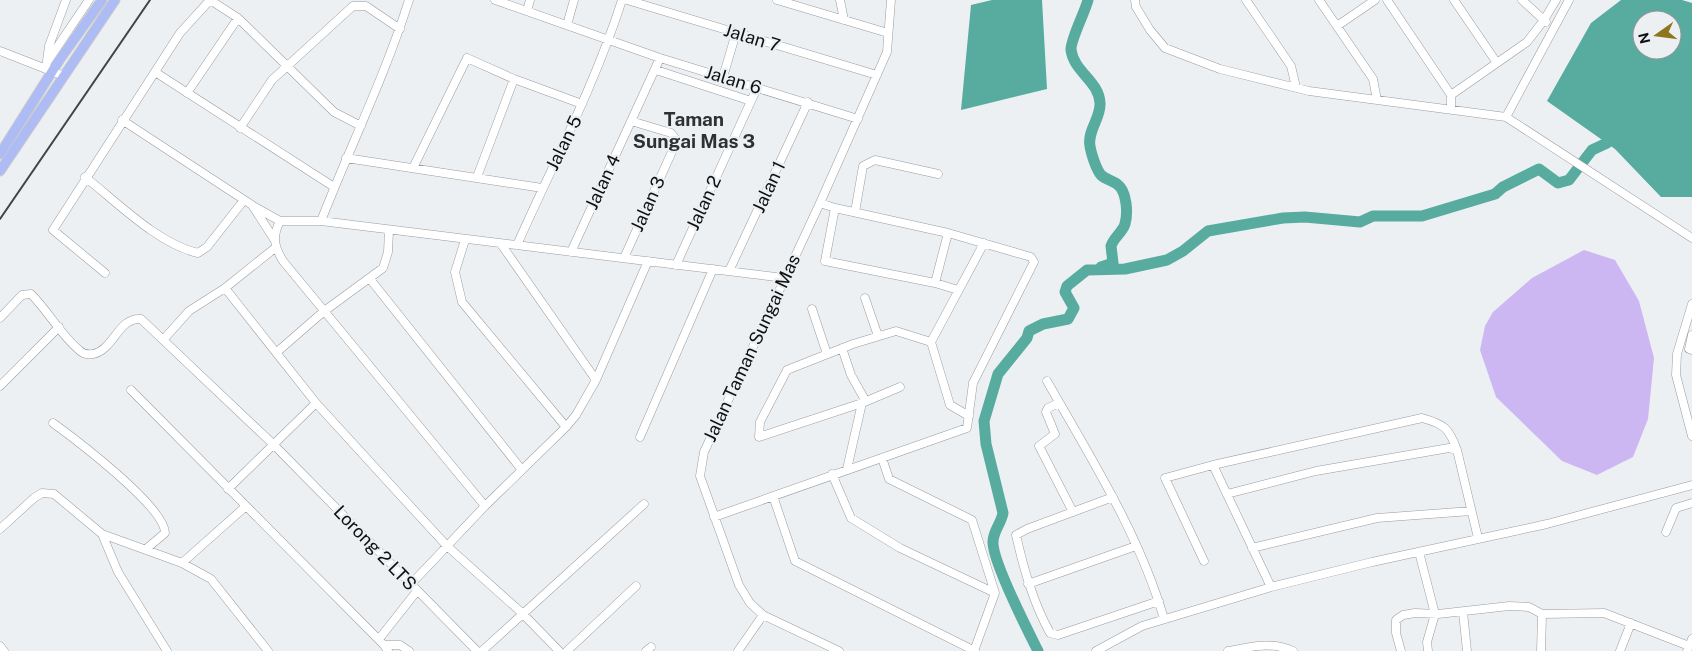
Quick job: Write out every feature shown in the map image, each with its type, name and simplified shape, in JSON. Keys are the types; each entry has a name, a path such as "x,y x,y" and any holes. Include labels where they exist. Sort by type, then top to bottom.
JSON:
{"main road":[{"path":"0,154 49,67 102,0"},
{"path":"0,171 115,0"}],"street":[{"path":"49,67 49,46 66,0"},
{"path":"49,67 89,0"},
{"path":"105,273 53,230 85,177 180,33 210,0 238,18 334,112 361,126"},
{"path":"322,221 400,29 409,0"},
{"name":"Jalan 6","path":"495,0 660,58 808,102 858,119"},
{"path":"527,11 530,0"},
{"path":"567,25 574,0"},
{"name":"Jalan 5","path":"517,245 582,104 609,40 622,0"},
{"name":"Jalan 7","path":"627,0 877,75"},
{"path":"777,0 800,4 888,33"},
{"path":"840,0 844,20"},
{"name":"Jalan Taman Sungai Mas","path":"839,651 763,615 750,603 739,585 700,476 704,452 820,203 887,52 891,0"},
{"path":"1134,0 1136,7 1150,30 1165,48 1220,69 1309,91 1451,108 1506,117 1692,238"},
{"path":"1246,0 1290,66 1296,87"},
{"path":"1319,0 1372,79 1377,100"},
{"path":"1337,26 1375,0"},
{"path":"1387,0 1451,94 1451,108"},
{"path":"1454,0 1497,63"},
{"path":"1522,0 1554,28"},
{"path":"1451,94 1527,42 1556,0"},
{"path":"1506,117 1569,0"},
{"path":"240,128 272,80 353,6 366,6 400,29"},
{"path":"187,93 238,18"},
{"path":"723,77 736,33"},
{"path":"0,51 49,67 64,76"},
{"path":"412,168 467,58 514,79 582,104"},
{"name":"Jalan 4","path":"571,252 660,58"},
{"path":"656,70 751,101"},
{"path":"155,72 334,188"},
{"path":"477,177 514,79"},
{"name":"Jalan 2","path":"676,265 757,88"},
{"name":"Jalan 1","path":"730,271 808,102"},
{"path":"122,120 244,200 280,221 322,221 784,278"},
{"name":"Jalan 3","path":"624,258 674,145 675,138 671,133 630,121"},
{"path":"346,158 542,188"},
{"path":"855,212 863,166 868,162 875,160 938,174"},
{"path":"85,177 154,232 189,251 198,253 207,247 244,200"},
{"path":"714,517 966,428 973,384 1034,262 1031,257 948,233 820,203"},
{"path":"252,205 274,243 323,312 485,506"},
{"path":"835,208 825,261 935,283 958,290"},
{"path":"164,339 189,311 225,288 274,243 280,221"},
{"path":"277,352 323,312 383,268 386,261 389,230"},
{"path":"935,283 948,233"},
{"path":"465,240 455,272 462,302 566,427"},
{"path":"501,244 596,380"},
{"path":"969,416 950,405 931,342 984,244"},
{"path":"383,645 414,588 447,546 576,415 596,380 648,262"},
{"path":"640,437 713,269"},
{"path":"370,279 522,470"},
{"path":"225,288 316,403 447,546 522,613 559,651"},
{"path":"0,318 22,295 31,294 59,327 0,386"},
{"path":"865,298 878,336"},
{"path":"1691,431 1676,375 1677,354 1692,304"},
{"path":"812,309 827,354"},
{"name":"Lorong 2 LTS","path":"59,327 80,351 92,355 99,352 128,322 134,318 142,319 274,444 477,651"},
{"path":"900,387 864,402 759,437 760,422 787,370 842,348 896,331 931,342"},
{"path":"1692,334 1689,350 1692,350"},
{"path":"842,348 864,402 846,469"},
{"path":"1047,381 1113,497 1159,601 1164,619"},
{"path":"131,390 383,645 400,645 409,651"},
{"path":"1683,400 1692,398"},
{"path":"228,489 316,403"},
{"path":"1059,403 1048,408 1046,412 1055,434 1039,446 1073,512"},
{"path":"1204,561 1165,478 1212,465 1422,418 1444,425 1450,433 1457,450 1478,538"},
{"path":"53,423 116,472 138,494 162,523 165,533 146,549"},
{"path":"1227,494 1376,459 1449,448 1457,450"},
{"path":"773,496 796,561 974,651 995,593 972,520 889,479 882,458"},
{"path":"1212,465 1270,588"},
{"path":"832,474 851,518 900,548 995,593"},
{"path":"1096,651 1142,626 1270,588 1478,538 1547,524 1692,484"},
{"path":"0,529 34,498 48,492 60,497 102,534 182,563 211,579 268,651"},
{"path":"1113,497 1016,535 1028,584 1040,614 1050,633 1058,635 1159,601"},
{"path":"1666,532 1676,508 1692,503"},
{"path":"482,651 644,504"},
{"path":"182,563 245,507"},
{"path":"1252,548 1377,518 1471,511"},
{"path":"102,534 118,572 167,651"},
{"path":"1028,584 1136,546"},
{"path":"1419,552 1435,614 1427,642 1428,651"},
{"path":"567,651 636,586"},
{"path":"1401,651 1396,633 1396,620 1403,615 1463,612 1509,606 1529,607 1542,614 1604,613 1689,645"},
{"path":"1463,612 1467,651"},
{"path":"1540,651 1542,614"},
{"path":"738,651 763,615"},
{"path":"1620,651 1631,623"},
{"path":"1228,651 1266,644 1282,646 1293,651"},
{"path":"0,646 4,651"}],"shaded area":[{"path":"992,0 1042,0 1047,89 961,110 971,5"},
{"path":"1621,0 1682,0 1692,3 1692,197 1661,197 1615,149 1547,101 1591,23"},
{"path":"1584,250 1615,260 1639,301 1654,358 1648,419 1633,457 1597,475 1562,461 1496,397 1480,350 1485,326 1493,312 1532,278"}],"waterway":[{"path":"1088,0 1071,50 1073,58 1099,95 1100,109 1090,135 1094,161 1101,175 1120,187 1125,197 1126,208 1125,224 1111,246 1113,263 1101,267"},
{"path":"1038,651 1011,596 994,551 993,538 1003,513 986,444 984,421 998,374 1027,338 1029,331 1043,324 1068,319 1074,308 1065,292 1067,286 1087,270 1125,269 1167,260 1183,251 1208,231 1283,218 1305,217 1360,222 1373,216 1422,216 1495,194 1503,187 1539,169 1558,183 1569,180 1592,150 1607,143"}],"railway":[{"path":"0,219 150,0"}],"district":[{"name":"Taman Sungai Mas 3","path":"694,130"}]}
